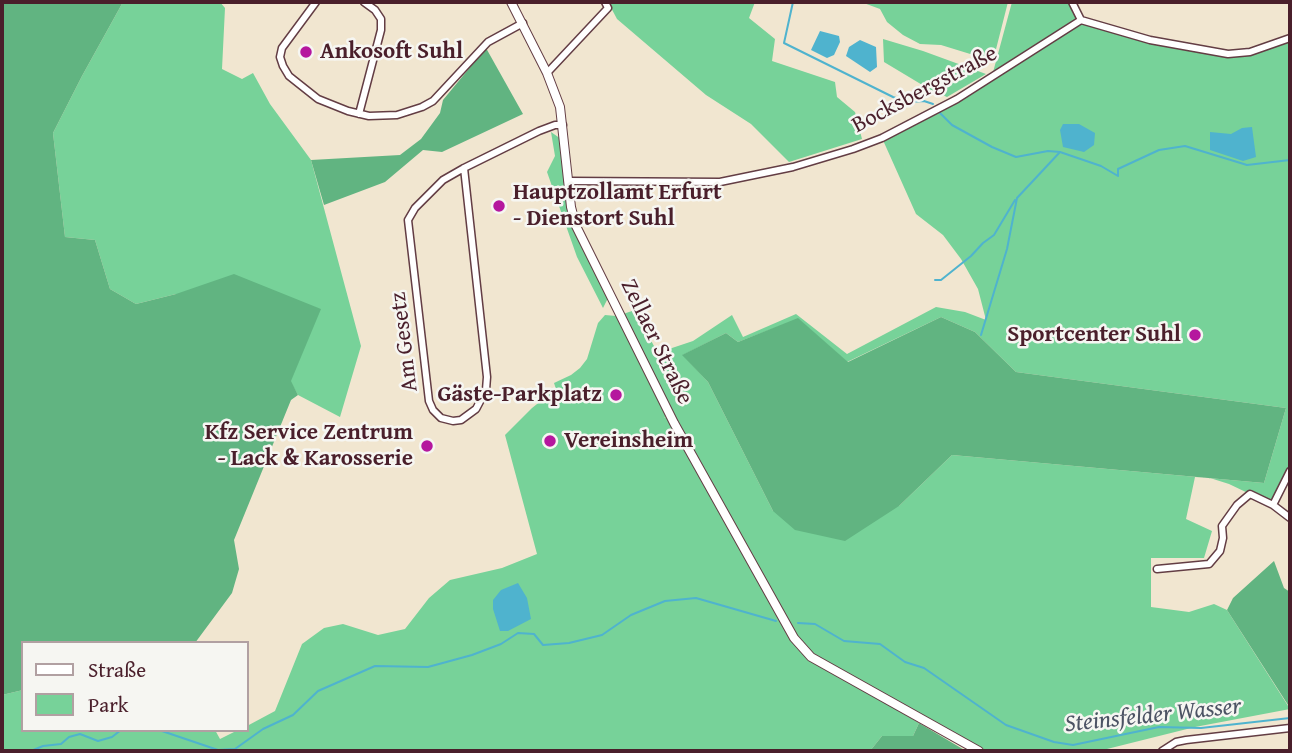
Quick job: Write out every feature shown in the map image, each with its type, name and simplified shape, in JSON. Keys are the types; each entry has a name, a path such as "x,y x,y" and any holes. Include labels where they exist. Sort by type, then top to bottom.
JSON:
{"street":[{"path":"316,2 283,46 280,57 283,66 289,76 309,93 359,114 384,116 422,107 443,92 488,42 523,23"},
{"path":"359,114 381,30 381,19 375,10 364,2"},
{"name":"Zellaer Straße","path":"511,2 547,73 560,107 570,207 576,226 674,423 794,638 811,657 978,751"},
{"path":"547,73 608,8 605,2"},
{"path":"1072,2 1081,20 1150,40 1228,54 1250,52 1290,38"},
{"name":"Bocksbergstraße","path":"568,181 720,183 793,167 853,149 882,138 957,99 1081,20"},
{"name":"Am Gesetz","path":"464,168 487,377 486,390 476,409 469,416 453,421 441,418 429,401 408,220 415,208 443,180 464,168 539,131 563,125"},
{"path":"1273,505 1290,471"},
{"path":"1157,569 1209,564 1220,551 1223,526 1237,505 1250,494 1273,505 1290,518"},
{"path":"1163,751 1176,742 1186,740 1290,728"}],"green space":[{"path":"2,2 123,2 53,133 65,237 95,240 110,289 136,304 176,294 234,274 321,309 291,381 298,395 291,400 234,540 239,569 232,593 196,641 21,641 21,690 2,695"},
{"path":"123,2 220,2 225,8 222,69 242,79 253,73 270,104 311,160 361,346 340,417 298,395 290,381 320,309 176,294 136,304 110,289 95,240 65,237 53,133"},
{"path":"608,2 755,2 749,18 775,39 772,61 835,82 837,97 855,112 862,139 789,162 751,124 706,95 617,19"},
{"path":"861,2 1008,2 993,61 941,45 920,44 887,22 880,9"},
{"path":"1012,2 1072,2 1081,20 1150,40 1228,54 1250,52 1290,38 1290,471 1273,505 1211,478 1264,483 1286,408 1016,372 975,332 941,317 847,362 798,319 738,342 726,333 683,355 708,382 773,511 899,506 952,455 1195,477 1186,519 1212,531 1204,558 1151,558 1151,607 1189,612 1214,604 1227,610 1290,709 1195,727 1099,751 986,751 822,662 801,642 790,627 673,414 623,314 635,310 655,348 669,349 693,341 732,315 743,337 796,314 847,354 936,307 965,312 986,320 978,289 961,259 943,235 916,214 882,138 992,76"},
{"path":"883,39 986,74 947,97 884,62"},
{"path":"486,48 523,114 442,152 423,150 385,182 324,205 311,160 400,155 421,139 440,113 443,100"},
{"path":"551,132 561,139 569,216 608,298 603,308 577,257 547,172 555,156"},
{"path":"605,315 616,316 666,416 664,418 670,415 788,629 811,657 919,723 913,736 882,736 870,751 2,751 2,695 21,690 21,732 216,732 220,739 234,732 248,732 248,725 275,711 302,644 324,628 343,624 378,635 405,629 429,598 450,580 502,568 537,554 505,435 556,389 554,383 580,368 587,359 598,323"},
{"path":"941,317 975,332 1016,372 1286,408 1264,483 952,455 899,506 845,541 795,530 773,511 708,382 682,355 726,333 738,342 798,318 848,362"},
{"path":"1274,561 1284,588 1290,592 1290,708 1227,610 1233,598"},
{"path":"919,723 966,751 870,751 882,736 913,736"}],"water":[{"path":"820,31 839,36 840,42 834,55 827,58 811,50"},
{"path":"860,40 876,47 877,67 870,72 846,56 849,47"},
{"path":"1063,124 1079,124 1095,133 1094,145 1084,152 1063,147 1060,130"},
{"path":"1252,127 1256,157 1243,161 1210,150 1210,132 1231,134 1242,128"},
{"path":"518,583 527,598 531,619 508,631 500,631 493,600 501,590"}],"waterway":[{"path":"793,2 784,43 893,97 908,102 924,101 933,104"},
{"path":"940,113 952,125 1016,157 1048,151 1060,152 1101,166 1118,176 1118,169 1159,150 1185,146 1247,165 1290,160"},
{"path":"981,335 1007,249 1017,198 1060,152"},
{"path":"935,280 941,280 994,235 1015,200"},
{"name":"Steinsfelder Wasser","path":"165,732 218,750 235,749 263,729 293,715 318,691 375,666 428,667 472,655 501,644 518,633 534,634 543,645 569,643 602,635 631,615 665,601 696,598 776,621"},
{"name":"Steinsfelder Wasser","path":"798,623 815,624 844,641 880,644 905,662 924,668 1006,725 1054,742 1073,745 1159,727 1201,728 1290,718"},
{"name":"Steinsfelder Wasser","path":"31,751 43,746 61,744 69,737 80,734 98,741 118,732"}],"place":[{"name":"Ankosoft Suhl","path":"306,52"},
{"name":"Hauptzollamt Erfurt - Dienstort Suhl","path":"499,206"},
{"name":"Sportcenter Suhl","path":"1195,335"},
{"name":"Gäste-Parkplatz","path":"616,395"},
{"name":"Vereinsheim","path":"550,441"},
{"name":"Kfz Service Zentrum - Lack & Karosserie","path":"427,446"}]}
